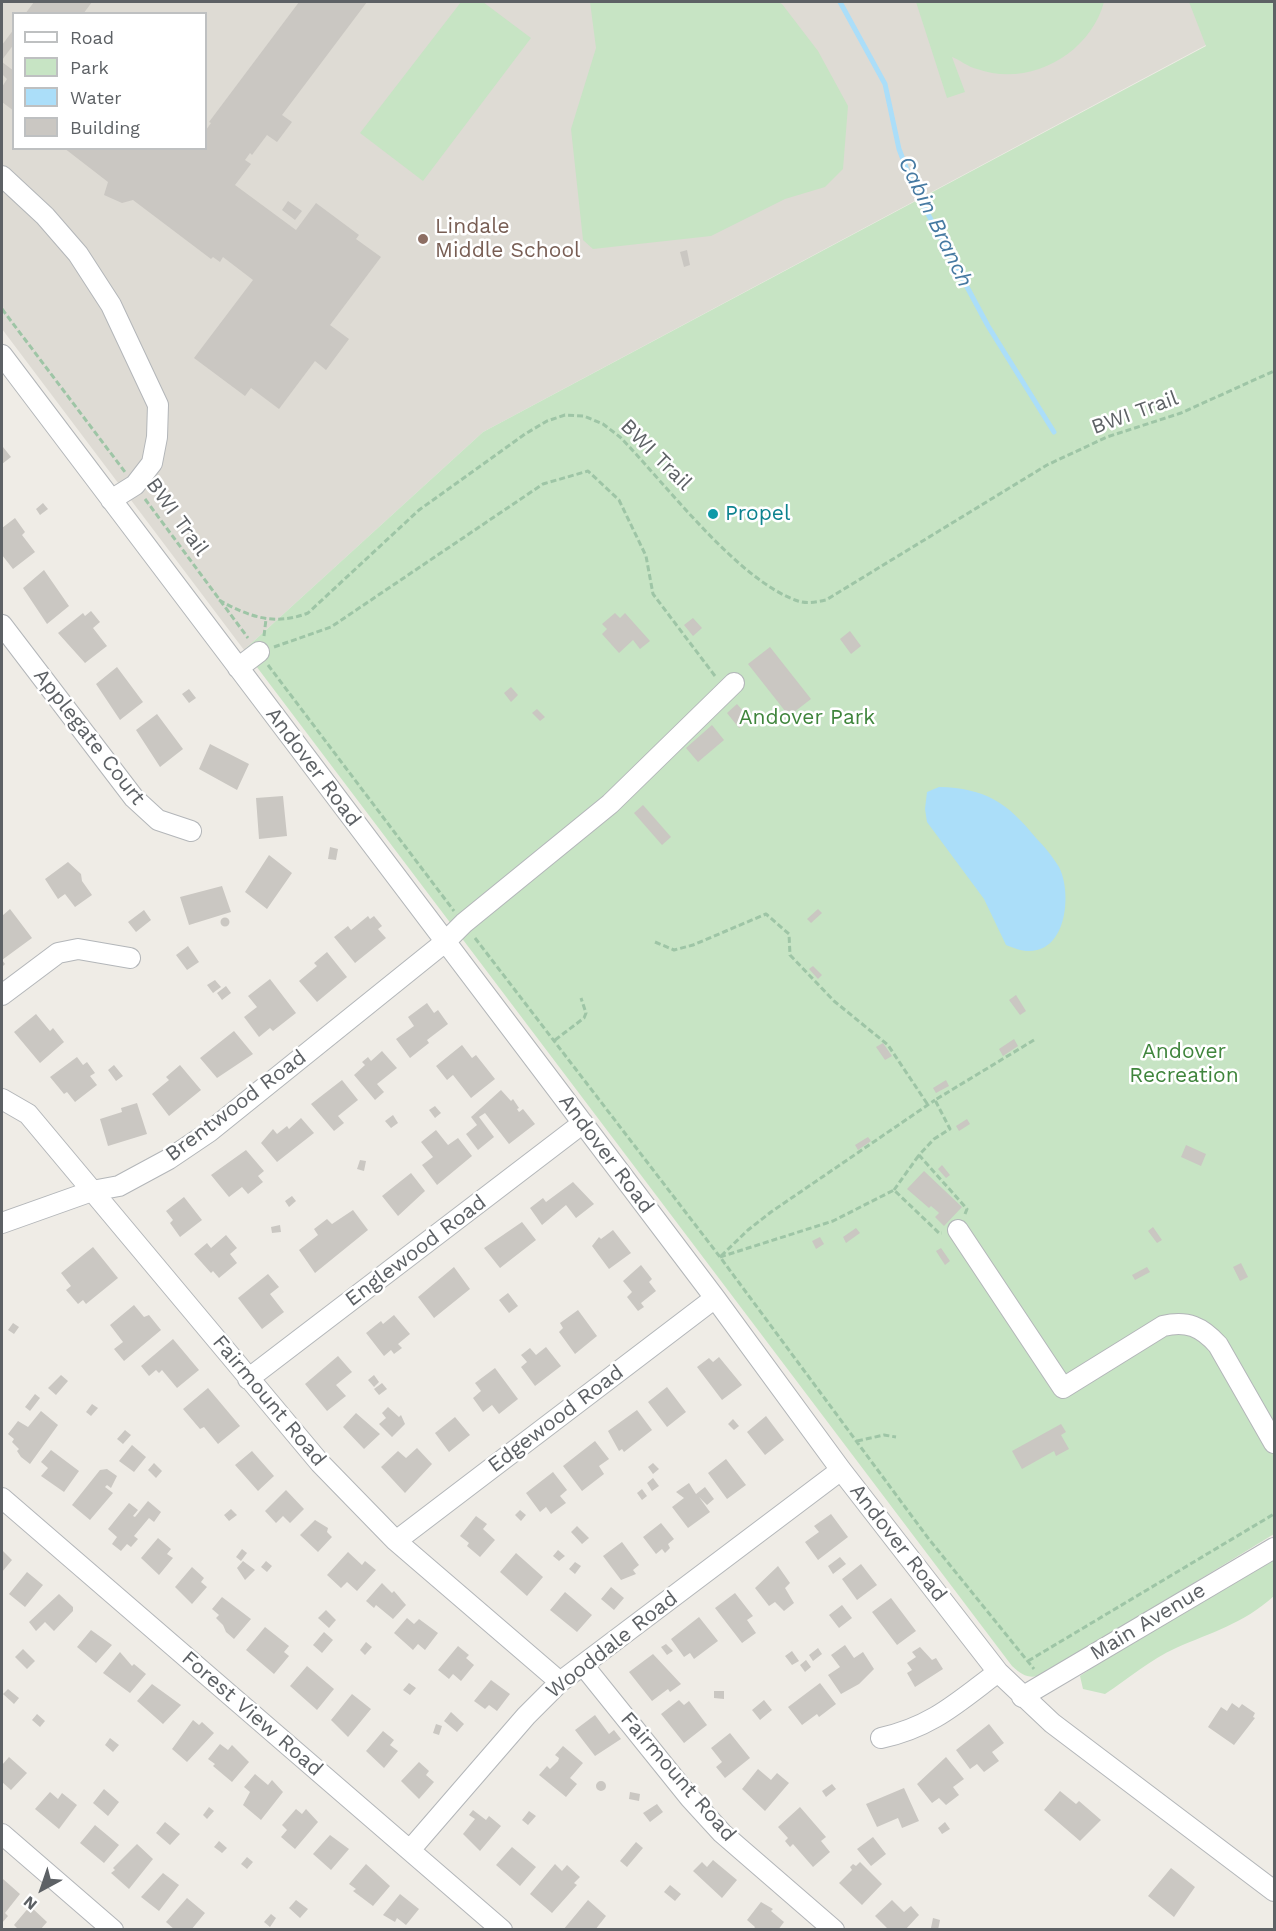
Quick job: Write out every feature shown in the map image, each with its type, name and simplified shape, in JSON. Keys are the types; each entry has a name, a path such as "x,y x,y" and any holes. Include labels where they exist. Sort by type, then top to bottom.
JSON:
{"street":[{"path":"2,176 45,216 78,254 111,305 158,405 157,437 152,463 135,485 111,500"},
{"name":"Andover Road","path":"2,355 715,1298 841,1470 998,1672 1052,1723 1275,1891"},
{"name":"Applegate Court","path":"2,625 134,798 158,820 191,831"},
{"path":"238,668 259,652"},
{"name":"Brentwood Road","path":"2,1223 92,1191 119,1186 169,1159 209,1132 445,942 464,923 610,804 730,687"},
{"path":"2,995 58,953 78,949 130,958"},
{"name":"Fairmount Road","path":"2,1099 28,1114 320,1463 396,1541 560,1682"},
{"name":"Englewood Road","path":"248,1379 583,1123"},
{"path":"958,1230 1063,1388 1163,1326 1178,1322 1195,1326 1207,1333 1218,1345 1275,1443"},
{"name":"Edgewood Road","path":"396,1541 715,1298"},
{"name":"Wooddale Road","path":"410,1850 526,1716 560,1682 841,1470"},
{"name":"Forest View Road","path":"2,1498 502,1929"},
{"name":"Main Avenue","path":"1022,1697 1275,1548"},
{"name":"Fairmount Road","path":"583,1665 690,1798 722,1833 834,1929"},
{"path":"881,1738 909,1732 931,1722 998,1672"},
{"path":"2,1834 113,1929"}],"path":[{"name":"BWI Trail","path":"2,309 218,599 239,611 266,620 294,618 308,613 419,510 525,434 565,415 584,416 603,424 620,437 734,558 761,582 801,602 816,602 826,600 1047,465 1107,437 1181,414 1275,371"},
{"path":"259,652 331,627 543,484 588,471 619,500 646,556 653,594 730,687"},
{"path":"218,599 720,1257 928,1538 1039,1674"},
{"path":"655,942 674,950 693,945 766,914 789,934 790,955 834,1001 888,1045 928,1105"},
{"path":"555,1040 584,1018 586,1013 581,998"},
{"path":"720,1257 747,1230 771,1212 935,1100 1034,1040"},
{"path":"720,1257 833,1221 894,1190 919,1155 934,1139 950,1129 935,1100"},
{"path":"894,1190 939,1233 958,1230 967,1209 919,1155"},
{"path":"857,1442 884,1435 896,1437"},
{"path":"1028,1661 1275,1514"}],"shaded area":[{"name":"Lindale Middle School","path":"2,2 1238,2 1249,22 483,432 244,650 2,329"}],"green space":[{"path":"461,2 483,2 531,38 423,181 360,133"},
{"path":"590,2 778,2 782,4 818,51 848,106 843,169 825,187 785,199 711,236 593,249 583,240 571,129 596,48"},
{"path":"916,2 1104,2 1097,21 1086,37 1055,62 1036,70 1017,74 997,74 974,68 952,57 965,92 947,98"},
{"name":"Andover Park","path":"1189,2 1274,2 1274,1534 1043,1675 1030,1677 1012,1666 244,650 483,432 1206,46"},
{"path":"1274,1560 1274,1596 1251,1614 1176,1648 1149,1663 1105,1694 1083,1689 1080,1676 1096,1665"}],"water":[{"path":"939,787 970,790 994,800 1016,815 1054,859 1063,877 1065,902 1061,927 1047,945 1029,951 1006,945 984,899 927,822 925,809 927,792"}],"building":[{"path":"34,2 92,2 84,12 26,12"},
{"path":"299,2 367,2 282,115 292,122 277,142 267,135 252,155 250,153 245,160 251,164 235,185 296,230 316,203 359,235 356,239 381,257 330,325 349,339 326,370 315,361 279,409 251,388 245,396 194,358 253,280 223,257 220,262 213,257 211,259 133,200 122,203 104,195 108,182 67,150 207,150 207,129 211,123 209,122"},
{"path":"12,32 12,47 2,60 2,45"},
{"path":"2,62 12,70 12,110 2,102 2,87 7,79 2,74"},
{"path":"288,201 302,211 295,220 282,210"},
{"path":"687,250 690,265 684,267 680,252"},
{"path":"2,448 11,457 2,464"},
{"path":"43,503 48,509 40,515 36,509"},
{"path":"15,518 25,532 22,535 35,552 13,569 2,555 2,528"},
{"path":"44,570 69,606 47,624 23,588"},
{"path":"91,611 100,622 93,628 107,646 85,663 58,633 83,613 85,616"},
{"path":"615,613 620,618 625,613 650,641 640,649 633,640 619,653 602,634 607,629 602,624"},
{"path":"693,618 702,628 693,636 684,625"},
{"path":"850,631 861,646 851,654 840,639"},
{"path":"770,647 811,699 789,716 748,664"},
{"path":"117,667 143,702 120,720 96,684"},
{"path":"511,687 518,695 511,702 504,693"},
{"path":"189,689 196,698 189,703 182,694"},
{"path":"737,704 750,719 739,728 727,713"},
{"path":"537,709 545,717 540,721 532,713"},
{"path":"157,714 183,749 160,767 136,730"},
{"path":"712,725 724,740 698,762 686,748"},
{"path":"210,744 249,764 237,790 199,769"},
{"path":"283,796 287,836 259,839 256,798"},
{"path":"643,805 671,837 662,845 634,813"},
{"path":"330,847 338,849 336,860 328,859"},
{"path":"269,855 292,873 267,909 245,892"},
{"path":"68,862 81,874 82,881 92,895 75,907 65,894 58,899 45,879"},
{"path":"222,886 231,912 189,925 180,897"},
{"path":"10,909 32,938 2,960 2,916"},
{"path":"818,909 822,913 811,923 807,919"},
{"path":"144,910 151,920 136,932 128,922"},
{"path":"368,916 370,919 374,916 382,926 378,929 386,938 355,963 334,937 348,926 351,930"},
{"path":"225,917 230,922 225,927 220,922"},
{"path":"188,946 199,962 187,970 176,955"},
{"path":"327,952 347,977 317,1002 299,981 317,966 314,963"},
{"path":"813,966 822,975 818,979 809,969"},
{"path":"270,979 296,1013 273,1031 270,1028 259,1037 244,1017 257,1007 248,996"},
{"path":"215,980 221,987 213,993 207,985"},
{"path":"226,986 231,993 222,1000 217,993"},
{"path":"1016,995 1026,1011 1020,1015 1009,1000"},
{"path":"427,1003 434,1013 438,1010 448,1024 427,1040 429,1043 410,1058 396,1039 414,1026 408,1017"},
{"path":"36,1014 50,1031 53,1028 64,1042 40,1063 14,1032"},
{"path":"234,1031 253,1054 217,1078 200,1058"},
{"path":"1014,1039 1018,1046 1003,1056 999,1049"},
{"path":"883,1043 892,1056 885,1060 876,1047"},
{"path":"462,1045 472,1058 476,1055 495,1079 471,1098 453,1075 447,1080 436,1066"},
{"path":"382,1051 397,1068 377,1084 384,1092 375,1100 354,1075 365,1065 362,1062 368,1057 371,1061"},
{"path":"77,1057 83,1065 87,1062 95,1073 90,1076 97,1085 75,1102 67,1092 64,1094 50,1077"},
{"path":"114,1065 123,1076 116,1081 108,1070"},
{"path":"180,1065 201,1090 169,1116 152,1094 169,1080 166,1077"},
{"path":"342,1080 358,1100 338,1116 344,1123 334,1131 311,1104"},
{"path":"946,1080 949,1086 936,1093 933,1088"},
{"path":"501,1090 511,1101 513,1099 519,1112 523,1109 535,1124 509,1144 485,1113 479,1117 494,1137 478,1150 466,1134 477,1125 471,1117"},
{"path":"137,1103 147,1134 108,1146 100,1119 122,1112 121,1108"},
{"path":"435,1106 441,1113 435,1118 429,1110"},
{"path":"393,1115 398,1123 391,1128 385,1121"},
{"path":"301,1118 314,1133 277,1162 261,1143 273,1129 277,1134 287,1126 289,1129"},
{"path":"967,1119 970,1124 959,1131 956,1126"},
{"path":"436,1130 448,1145 458,1138 472,1156 437,1185 422,1165 433,1157 421,1142"},
{"path":"868,1137 871,1141 858,1150 855,1145"},
{"path":"1186,1145 1206,1154 1201,1166 1181,1157"},
{"path":"246,1150 264,1171 258,1176 263,1182 248,1194 242,1187 229,1197 211,1175"},
{"path":"360,1160 366,1161 364,1171 357,1169"},
{"path":"942,1165 950,1175 946,1178 938,1169"},
{"path":"924,1171 962,1207 944,1226 935,1217 939,1213 931,1206 929,1208 907,1189"},
{"path":"411,1173 425,1191 398,1216 382,1196"},
{"path":"573,1182 594,1204 576,1218 566,1205 542,1225 530,1208 543,1198 546,1202"},
{"path":"292,1196 296,1201 289,1207 285,1201"},
{"path":"184,1197 202,1220 180,1237 170,1223 173,1220 166,1211"},
{"path":"353,1210 368,1230 315,1273 299,1250 318,1235 314,1229 327,1219 332,1224"},
{"path":"522,1222 536,1240 500,1268 484,1248"},
{"path":"280,1225 281,1232 272,1233 271,1227"},
{"path":"1153,1227 1162,1240 1157,1243 1148,1231"},
{"path":"856,1228 860,1233 846,1243 843,1237"},
{"path":"613,1230 631,1253 609,1269 592,1246 599,1237 601,1239"},
{"path":"226,1235 237,1248 230,1254 237,1263 219,1278 213,1271 211,1273 194,1254 207,1243 211,1248"},
{"path":"820,1237 824,1244 816,1249 812,1241"},
{"path":"93,1247 118,1278 86,1304 83,1300 78,1304 66,1290 71,1286 61,1273"},
{"path":"941,1248 950,1261 945,1265 936,1251"},
{"path":"1241,1263 1248,1277 1240,1281 1233,1267"},
{"path":"641,1265 652,1279 649,1282 656,1291 641,1303 644,1307 638,1311 627,1297 632,1292 623,1281"},
{"path":"454,1267 470,1289 434,1318 418,1297"},
{"path":"1147,1267 1150,1272 1135,1280 1132,1275"},
{"path":"268,1274 279,1287 270,1294 284,1312 262,1329 238,1298"},
{"path":"508,1293 518,1306 509,1313 499,1300"},
{"path":"134,1305 144,1317 149,1315 161,1330 124,1361 114,1349 123,1342 110,1325"},
{"path":"578,1310 597,1336 575,1354 559,1332 563,1328 560,1323"},
{"path":"394,1315 410,1334 398,1344 402,1348 394,1354 391,1350 384,1356 366,1333 381,1321 383,1324"},
{"path":"13,1323 19,1327 14,1334 8,1330"},
{"path":"173,1339 199,1370 177,1388 162,1370 159,1373 156,1370 149,1376 141,1366"},
{"path":"546,1347 561,1366 535,1386 521,1367 527,1362 521,1355 530,1348 536,1355"},
{"path":"338,1356 352,1372 336,1385 346,1396 327,1411 305,1384"},
{"path":"719,1357 742,1385 722,1400 697,1367 709,1358 713,1362"},
{"path":"495,1368 518,1399 499,1414 492,1405 483,1412 473,1398 481,1391 475,1383"},
{"path":"61,1375 68,1381 56,1395 48,1388"},
{"path":"374,1375 379,1382 374,1387 368,1380"},
{"path":"382,1383 387,1389 379,1395 374,1389"},
{"path":"667,1387 686,1412 667,1427 648,1402"},
{"path":"208,1388 240,1426 218,1444 204,1427 200,1429 183,1409"},
{"path":"35,1394 40,1398 30,1411 25,1407"},
{"path":"92,1404 98,1408 91,1416 86,1412"},
{"path":"388,1407 399,1417 401,1415 405,1424 392,1437 379,1424 386,1418 382,1413"},
{"path":"637,1410 652,1430 624,1452 622,1449 619,1451 608,1431"},
{"path":"41,1411 58,1425 30,1464 21,1457 17,1451 19,1449 12,1442 14,1439 8,1434 18,1421 28,1427"},
{"path":"356,1413 380,1434 364,1449 343,1427"},
{"path":"766,1416 784,1440 765,1455 747,1432"},
{"path":"455,1417 470,1435 449,1452 435,1433"},
{"path":"733,1419 739,1426 734,1430 728,1424"},
{"path":"1061,1424 1066,1432 1061,1435 1069,1449 1056,1456 1054,1451 1022,1469 1012,1451"},
{"path":"125,1430 131,1435 123,1444 117,1439"},
{"path":"595,1441 609,1459 599,1466 604,1474 582,1491 563,1466"},
{"path":"132,1445 146,1457 134,1472 119,1461"},
{"path":"417,1448 432,1464 405,1493 381,1467 398,1451 406,1458"},
{"path":"51,1450 79,1471 64,1492 41,1476 48,1468 41,1462"},
{"path":"252,1451 274,1476 258,1491 235,1465"},
{"path":"726,1459 746,1485 727,1499 708,1473"},
{"path":"154,1463 162,1471 156,1478 148,1470"},
{"path":"653,1463 659,1469 653,1474 648,1467"},
{"path":"107,1469 117,1476 111,1488 107,1485 105,1487 113,1493 90,1520 72,1505 100,1470"},
{"path":"553,1472 567,1490 560,1496 566,1503 551,1514 546,1507 540,1512 526,1493"},
{"path":"653,1478 659,1486 652,1491 647,1483"},
{"path":"689,1483 696,1494 705,1487 714,1499 707,1505 699,1497 710,1512 688,1528 672,1507 684,1498 676,1492"},
{"path":"642,1489 647,1496 642,1500 637,1493"},
{"path":"286,1490 304,1509 290,1523 283,1516 276,1523 265,1511"},
{"path":"148,1501 161,1512 154,1522 149,1518 134,1536 138,1539 131,1547 127,1544 121,1551 112,1544 117,1537 108,1529 129,1503 138,1510 133,1516 135,1517"},
{"path":"231,1509 237,1515 229,1521 224,1515"},
{"path":"520,1510 526,1515 521,1521 515,1515"},
{"path":"831,1514 848,1537 818,1560 805,1542 819,1532 814,1526"},
{"path":"476,1516 487,1524 483,1529 495,1540 480,1557 467,1546 469,1543 460,1536"},
{"path":"315,1520 328,1528 327,1532 332,1537 318,1552 300,1535"},
{"path":"661,1523 674,1539 668,1544 670,1548 665,1553 662,1549 656,1554 643,1537"},
{"path":"577,1526 589,1538 582,1544 571,1532"},
{"path":"158,1538 171,1549 167,1554 173,1558 159,1575 141,1558"},
{"path":"622,1542 639,1565 633,1570 636,1574 621,1580 603,1556"},
{"path":"242,1549 247,1553 241,1561 236,1557"},
{"path":"2,1550 12,1560 2,1572"},
{"path":"558,1550 565,1556 559,1561 553,1556"},
{"path":"348,1552 362,1565 365,1561 376,1570 357,1591 347,1582 341,1588 327,1575"},
{"path":"516,1553 543,1577 527,1596 500,1572"},
{"path":"840,1557 846,1564 833,1574 828,1566"},
{"path":"243,1561 255,1570 245,1580 237,1568"},
{"path":"266,1561 272,1566 267,1572 261,1567"},
{"path":"575,1562 581,1566 575,1574 569,1569"},
{"path":"861,1564 877,1585 857,1600 842,1579"},
{"path":"778,1566 790,1583 785,1588 794,1603 784,1611 775,1602 769,1606 755,1588"},
{"path":"192,1567 204,1578 201,1582 207,1587 192,1604 175,1587"},
{"path":"27,1572 43,1585 25,1607 9,1594"},
{"path":"382,1583 392,1593 394,1591 406,1605 393,1619 376,1605 374,1608 366,1601"},
{"path":"611,1587 624,1598 614,1610 601,1599"},
{"path":"565,1592 592,1615 577,1632 550,1610"},
{"path":"735,1593 753,1616 747,1620 756,1633 742,1643 715,1608"},
{"path":"59,1594 73,1607 73,1611 54,1631 45,1622 36,1631 29,1622"},
{"path":"222,1597 251,1619 234,1639 226,1632 216,1618 219,1615 212,1609"},
{"path":"891,1598 916,1631 897,1645 872,1612"},
{"path":"842,1605 852,1618 839,1628 829,1615"},
{"path":"326,1610 336,1620 329,1628 318,1618"},
{"path":"699,1617 718,1641 694,1659 690,1653 684,1657 671,1639"},
{"path":"407,1618 414,1624 419,1619 438,1633 425,1650 418,1644 413,1650 394,1633"},
{"path":"265,1627 289,1646 284,1652 289,1656 274,1674 246,1650"},
{"path":"91,1630 112,1645 96,1663 77,1647"},
{"path":"324,1632 333,1640 322,1653 313,1645"},
{"path":"366,1642 372,1647 365,1655 360,1650"},
{"path":"666,1644 673,1651 667,1655 661,1647"},
{"path":"845,1645 854,1658 863,1652 874,1669 859,1684 841,1694 828,1675 840,1667 831,1655"},
{"path":"458,1646 469,1655 466,1658 474,1665 461,1681 453,1674 449,1679 438,1670"},
{"path":"920,1647 932,1660 936,1658 943,1669 915,1687 907,1673 912,1670 907,1663 916,1657 912,1652"},
{"path":"818,1648 822,1654 813,1661 809,1655"},
{"path":"23,1649 35,1661 27,1669 15,1657"},
{"path":"792,1651 799,1661 792,1665 785,1656"},
{"path":"120,1652 132,1666 134,1664 146,1674 130,1693 103,1673"},
{"path":"653,1654 681,1684 670,1692 668,1689 652,1701 629,1672"},
{"path":"806,1660 811,1667 805,1672 800,1665"},
{"path":"307,1666 334,1689 317,1710 290,1686"},
{"path":"491,1680 510,1694 497,1711 489,1705 485,1709 474,1701"},
{"path":"409,1683 416,1688 410,1695 403,1690"},
{"path":"820,1683 836,1704 819,1717 817,1714 802,1725 788,1707"},
{"path":"152,1684 181,1705 163,1724 137,1701"},
{"path":"8,1689 19,1698 14,1704 3,1694"},
{"path":"714,1691 724,1691 724,1699 714,1698"},
{"path":"352,1694 371,1709 348,1737 331,1720"},
{"path":"679,1700 684,1705 689,1701 707,1725 684,1743 661,1714"},
{"path":"764,1700 772,1710 760,1720 752,1710"},
{"path":"1232,1703 1239,1708 1242,1704 1255,1713 1253,1717 1255,1718 1234,1745 1208,1727 1221,1707 1227,1711"},
{"path":"451,1712 464,1724 457,1732 444,1721"},
{"path":"37,1714 45,1721 40,1727 32,1720"},
{"path":"595,1715 609,1734 614,1730 621,1739 595,1756 575,1730"},
{"path":"193,1720 199,1725 202,1722 214,1733 187,1762 172,1749"},
{"path":"436,1724 442,1726 439,1735 433,1733"},
{"path":"989,1724 1004,1743 992,1752 999,1761 984,1772 977,1764 970,1769 956,1750"},
{"path":"383,1731 394,1740 390,1745 398,1751 384,1768 366,1751"},
{"path":"730,1733 750,1758 725,1778 716,1767 722,1762 711,1748"},
{"path":"110,1738 119,1745 113,1752 105,1745"},
{"path":"220,1744 228,1750 232,1745 249,1762 232,1782 208,1759"},
{"path":"563,1746 583,1763 570,1778 577,1784 566,1797 539,1775 547,1766 550,1769 558,1761 559,1758 555,1755"},
{"path":"9,1757 27,1773 11,1790 2,1782 2,1765"},
{"path":"946,1757 964,1779 953,1787 959,1795 946,1805 939,1798 932,1803 917,1784"},
{"path":"419,1762 429,1771 426,1775 434,1782 419,1799 401,1781"},
{"path":"758,1769 771,1780 777,1773 789,1783 765,1811 742,1789"},
{"path":"255,1774 268,1785 272,1780 283,1792 261,1820 243,1805 250,1792 244,1787"},
{"path":"601,1781 605,1782 605,1790 601,1791 597,1790 596,1786 597,1782"},
{"path":"832,1784 836,1789 826,1797 822,1791"},
{"path":"904,1788 919,1821 902,1828 898,1818 877,1827 866,1804"},
{"path":"104,1789 119,1802 108,1816 93,1803"},
{"path":"1060,1791 1076,1804 1079,1801 1101,1820 1080,1841 1044,1810"},
{"path":"50,1792 58,1799 62,1793 77,1805 59,1829 35,1809"},
{"path":"630,1792 640,1794 639,1801 629,1799"},
{"path":"657,1804 663,1812 650,1822 643,1813"},
{"path":"209,1807 214,1811 207,1819 203,1815"},
{"path":"800,1807 826,1837 821,1841 830,1852 813,1867 793,1844 790,1847 785,1841 788,1838 778,1827"},
{"path":"296,1809 302,1814 306,1809 318,1822 295,1849 281,1837 287,1830 282,1825"},
{"path":"473,1810 486,1820 489,1816 501,1826 480,1851 463,1834 475,1819 469,1815"},
{"path":"529,1811 536,1816 528,1825 522,1820"},
{"path":"165,1822 180,1834 170,1845 156,1833"},
{"path":"945,1822 950,1829 942,1834 938,1828"},
{"path":"95,1825 119,1845 104,1863 80,1843"},
{"path":"330,1835 349,1849 331,1870 313,1854"},
{"path":"873,1837 886,1854 871,1866 857,1849"},
{"path":"219,1841 227,1848 222,1853 214,1847"},
{"path":"636,1842 643,1848 627,1867 620,1861"},
{"path":"137,1844 153,1859 129,1889 111,1873 115,1870 113,1868"},
{"path":"512,1847 536,1867 520,1886 496,1865"},
{"path":"247,1857 253,1862 247,1869 241,1864"},
{"path":"713,1860 737,1880 722,1898 693,1871 702,1862 707,1867"},
{"path":"860,1862 882,1884 862,1905 839,1883 852,1870 850,1867 853,1864 856,1866"},
{"path":"366,1864 390,1886 373,1906 353,1891 356,1889 349,1884"},
{"path":"555,1864 562,1871 567,1865 580,1877 574,1883 577,1885 552,1913 530,1894"},
{"path":"1171,1868 1195,1887 1174,1917 1148,1896"},
{"path":"163,1873 179,1885 159,1911 141,1897"},
{"path":"3,1879 20,1894 5,1913 8,1916 2,1923"},
{"path":"670,1885 681,1894 675,1901 664,1892"},
{"path":"400,1894 419,1909 406,1925 397,1918 395,1922 383,1915"},
{"path":"187,1898 205,1913 191,1930 175,1930 166,1922"},
{"path":"296,1900 308,1909 300,1918 289,1908"},
{"path":"588,1900 606,1916 595,1930 563,1930"},
{"path":"892,1900 904,1912 911,1906 919,1915 905,1930 889,1930 875,1916"},
{"path":"761,1902 773,1909 771,1911 784,1922 778,1930 753,1930 755,1927 747,1920"},
{"path":"30,1906 47,1922 40,1930 19,1930 14,1925"},
{"path":"271,1914 276,1918 270,1927 264,1922"},
{"path":"933,1918 940,1920 938,1930 931,1928"}],"waterway":[{"name":"Cabin Branch","path":"840,2 885,84 899,149 914,188 988,326 1054,432"}],"place":[{"name":"Lindale Middle School","path":"423,239"},
{"name":"Propel","path":"713,514"}],"park label":[{"name":"Andover Recreation","path":"1184,1064"}]}
